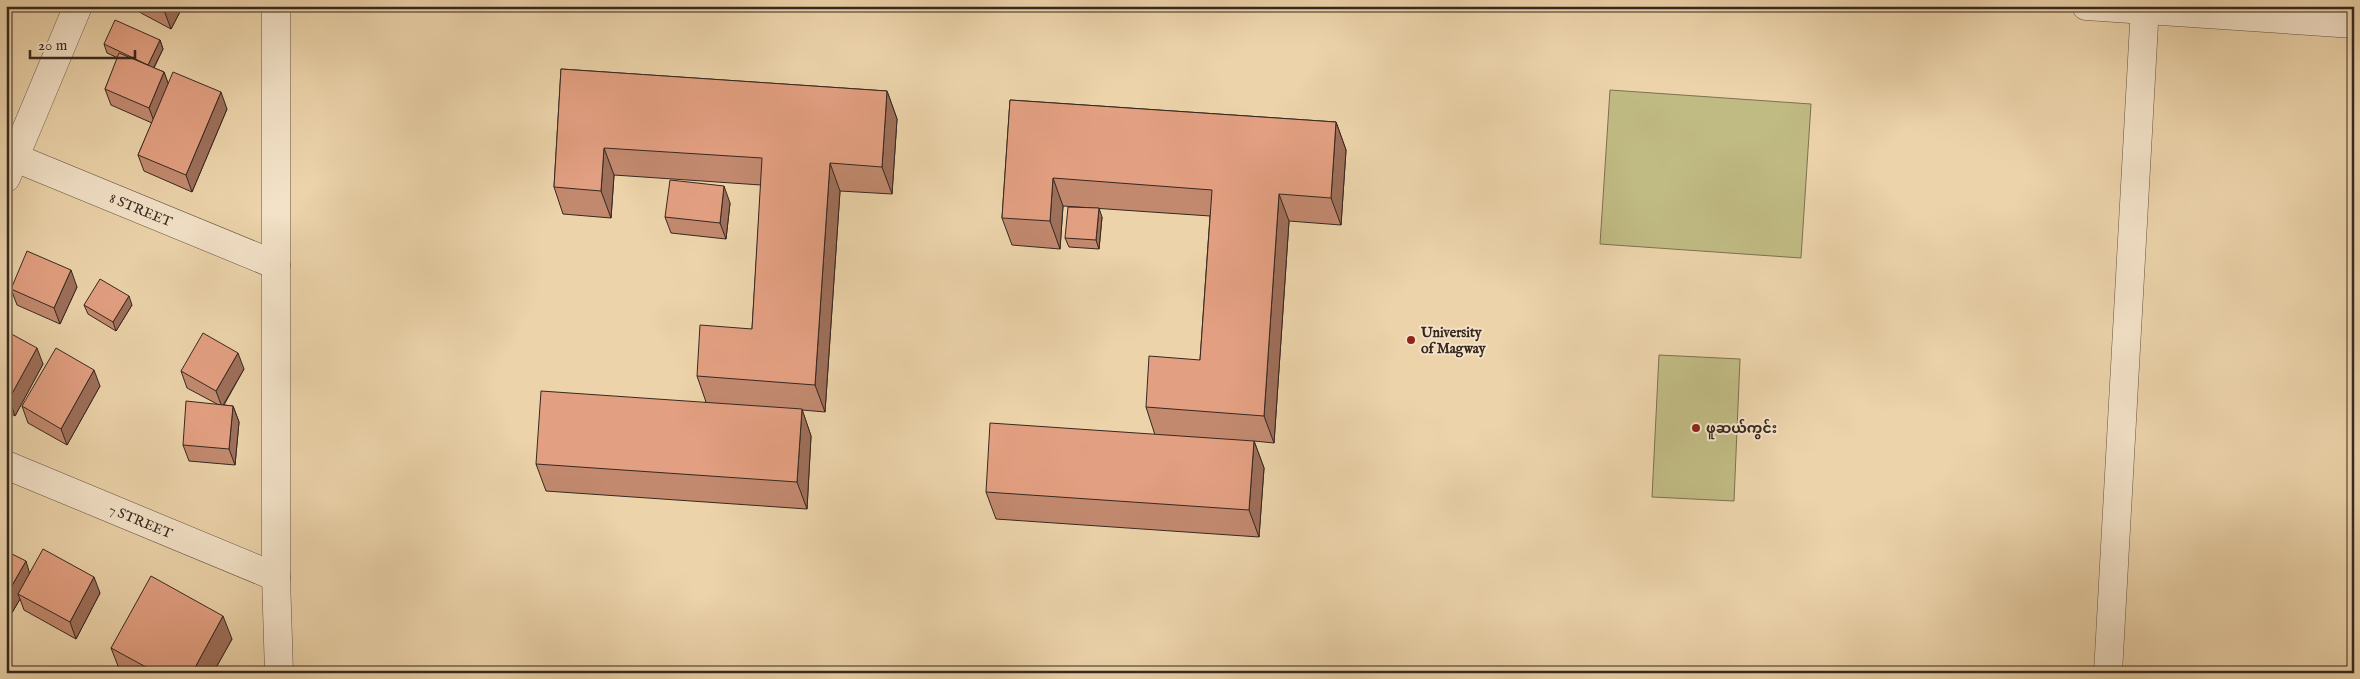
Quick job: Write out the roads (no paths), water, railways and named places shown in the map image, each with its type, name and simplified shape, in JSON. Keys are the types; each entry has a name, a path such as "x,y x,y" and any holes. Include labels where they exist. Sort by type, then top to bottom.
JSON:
{"street":[{"path":"9,163 78,6"},
{"path":"276,6 276,578 279,673"},
{"path":"2086,6 2145,8 2354,24"},
{"path":"2108,673 2145,8"},
{"name":"8 STREET","path":"9,163 276,266"},
{"name":"7 STREET","path":"6,465 276,578"}],"place":[{"name":"University of Magway","path":"1411,340"},
{"name":"ဖူဆယ်ကွင်း","path":"1696,428"}]}
